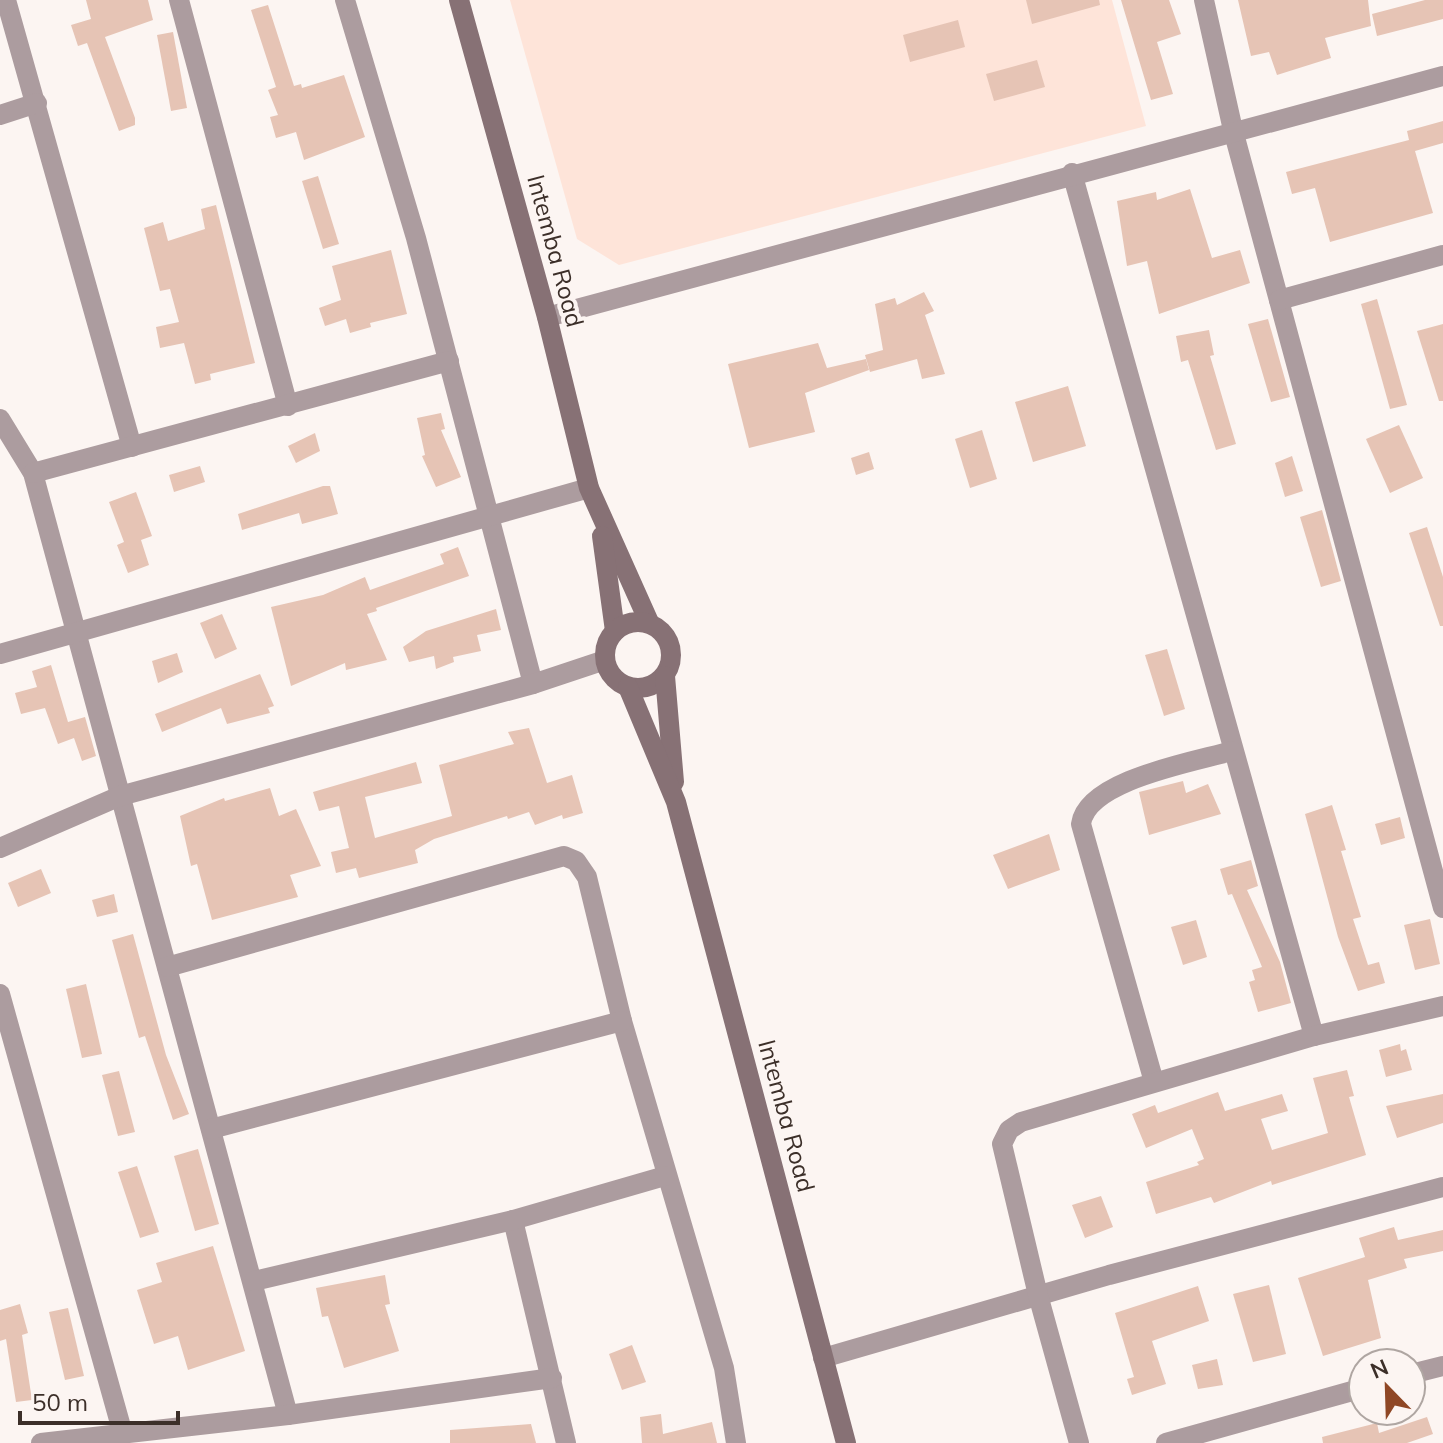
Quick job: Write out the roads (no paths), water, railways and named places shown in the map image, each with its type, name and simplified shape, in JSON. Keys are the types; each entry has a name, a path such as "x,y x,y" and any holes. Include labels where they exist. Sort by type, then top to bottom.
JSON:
{"street":[{"path":"6,0 132,447"},
{"path":"179,0 288,406"},
{"path":"345,0 449,361 486,516 533,684"},
{"name":"Intemba Road","path":"459,0 599,517"},
{"path":"1204,0 1233,130 1443,908"},
{"path":"547,317 1072,173 1443,76"},
{"path":"0,115 37,103"},
{"path":"1072,173 1314,1036"},
{"path":"1279,300 1443,255"},
{"path":"33,473 449,361"},
{"path":"0,419 33,473 288,1415"},
{"path":"0,654 589,488"},
{"path":"599,517 649,622 667,635 673,656 665,676 676,802"},
{"path":"599,517 615,631"},
{"path":"649,622 631,622 615,631 606,644 605,660 613,677 628,687 676,802"},
{"path":"0,848 120,796 533,684 605,660"},
{"path":"628,687 648,687 665,676"},
{"path":"1154,1082 1081,824 1083,810 1097,795 1120,784 1232,751"},
{"name":"Intemba Road","path":"676,802 846,1443"},
{"path":"167,967 564,856 576,861 587,877 622,1021 665,1176 724,1368 736,1443"},
{"path":"0,994 123,1434"},
{"path":"1079,1443 1038,1295 1002,1144 1009,1130 1021,1122 1314,1036 1443,1006"},
{"path":"211,1129 622,1021"},
{"path":"254,1281 513,1220 665,1176"},
{"path":"823,1358 1038,1295 1443,1187"},
{"path":"513,1220 566,1443"},
{"path":"41,1443 288,1415 552,1378"},
{"path":"1166,1443 1347,1392"}]}
